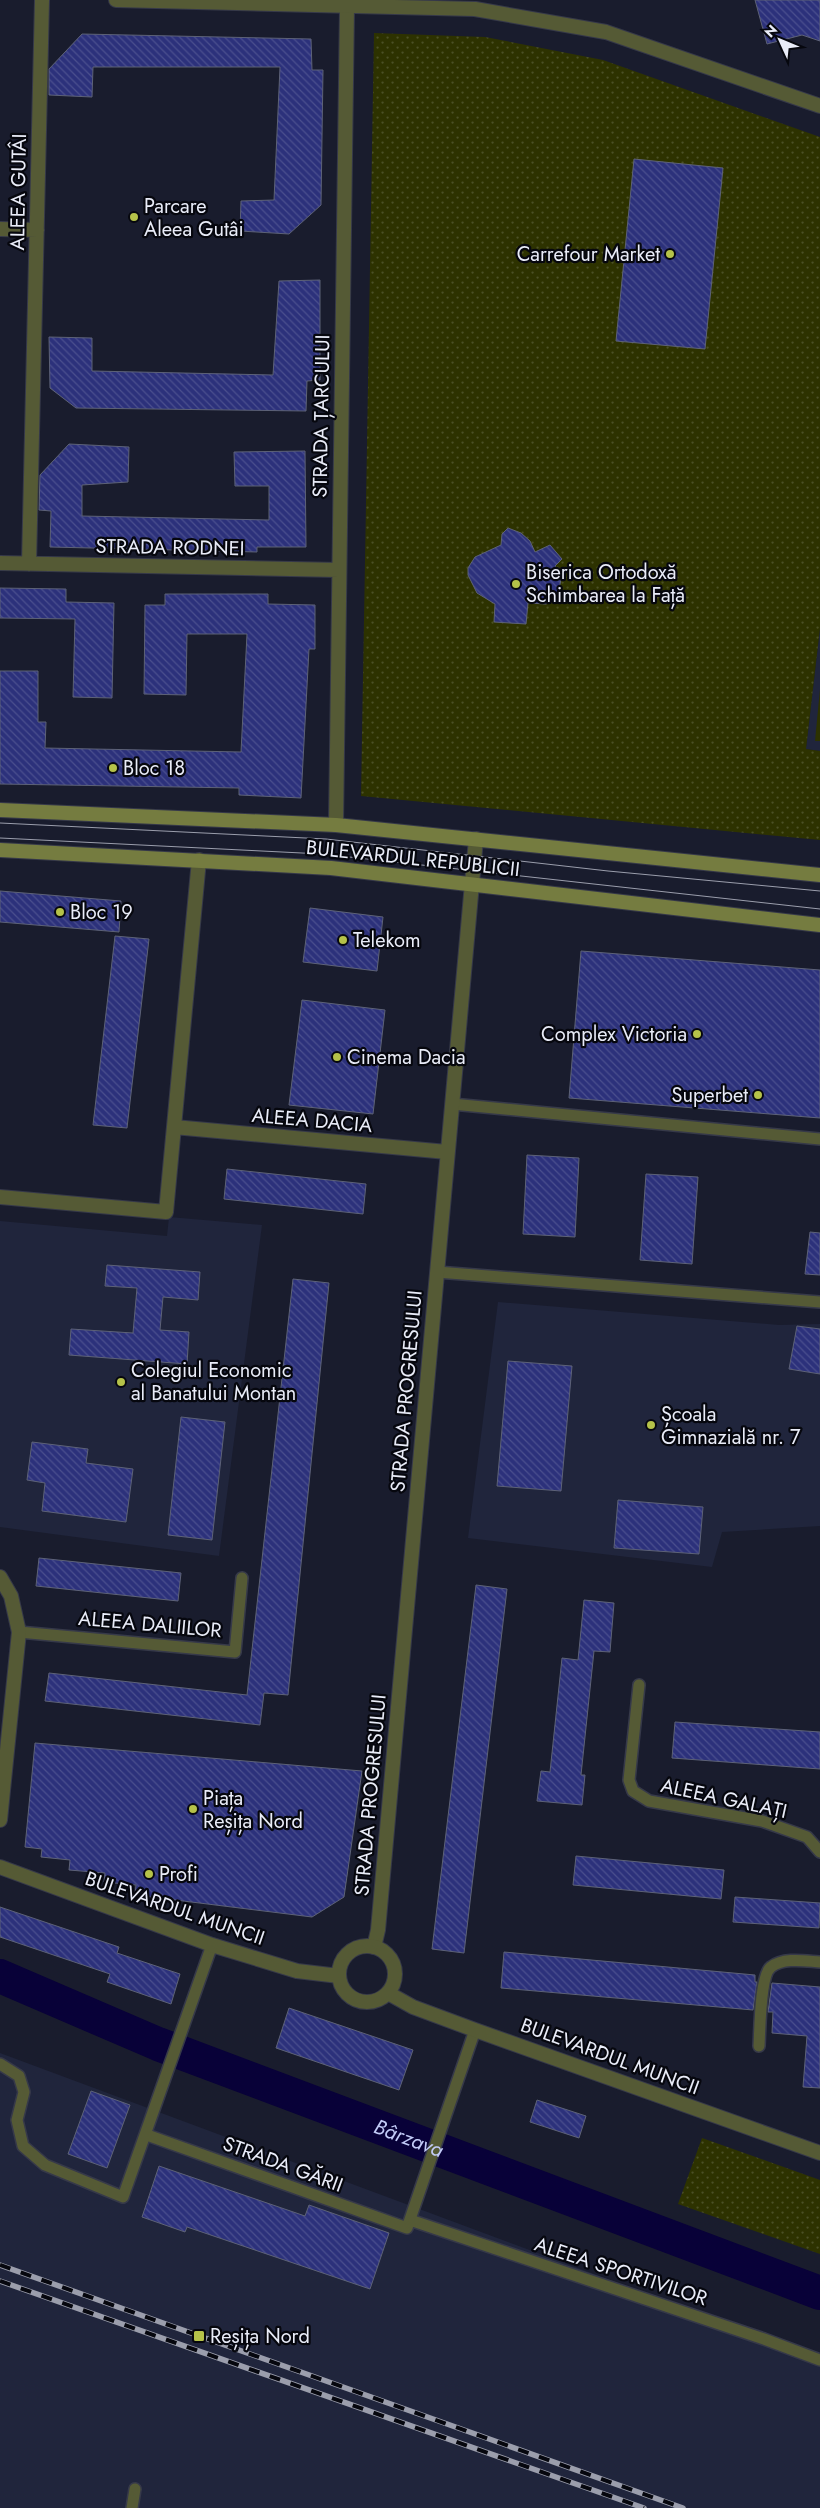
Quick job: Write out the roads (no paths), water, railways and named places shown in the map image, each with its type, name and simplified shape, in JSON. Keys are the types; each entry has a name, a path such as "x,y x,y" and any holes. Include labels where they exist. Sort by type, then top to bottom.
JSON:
{"main road":[{"name":"BULEVARDUL REPUBLICII","path":"0,810 336,825 820,875"},
{"name":"BULEVARDUL REPUBLICII","path":"0,850 331,868 820,925"}],"street":[{"name":"ALEEA GUTÂI","path":"29,564 42,0"},
{"path":"116,0 475,10 606,32 820,106"},
{"name":"STRADA ȚARCULUI","path":"336,825 347,6"},
{"path":"0,229 37,230"},
{"name":"STRADA RODNEI","path":"0,563 339,570"},
{"name":"STRADA PROGRESULUI","path":"374,1947 380,1910 476,839"},
{"path":"0,1197 166,1212 199,860"},
{"name":"ALEEA DACIA","path":"174,1128 447,1152"},
{"path":"0,1577 11,1596 19,1632 0,1820"},
{"name":"BULEVARDUL MUNCII","path":"0,1867 212,1945 297,1971 339,1976"},
{"path":"363,1946 374,1947 383,1951 394,1966 396,1975 388,1993 380,2000 358,2001 345,1991 339,1976 340,1966 350,1953 363,1946"},
{"name":"BULEVARDUL MUNCII","path":"388,1993 413,2007 475,2030 820,2153"}],"lane":[{"path":"452,1104 820,1139"},
{"path":"436,1272 820,1302"},
{"name":"ALEEA DALIILOR","path":"19,1632 235,1652 242,1578"},
{"name":"ALEEA GALAȚI","path":"639,1685 629,1780 633,1791 649,1801 762,1821 807,1838 820,1852"},
{"path":"0,2064 19,2076 24,2092 17,2120 23,2146 45,2165 123,2197 147,2135 212,1945"},
{"path":"759,2046 764,1977 770,1967 787,1960 820,1962"},
{"path":"409,2224 475,2030"},
{"name":"STRADA GĂRII","path":"147,2135 409,2224"},
{"name":"ALEEA SPORTIVILOR","path":"409,2224 755,2336 820,2360"},
{"path":"132,2508 135,2489"}],"waterway":[{"name":"Bârzava","path":"0,1976 158,2044 820,2293"}],"tram line":[{"path":"0,823 326,839 608,871 820,891"},
{"path":"0,838 322,854 820,909"}],"railway":[{"path":"0,2265 683,2508"},
{"path":"0,2281 644,2508"}],"place":[{"name":"Parcare Aleea Gutâi","path":"134,217"},
{"name":"Carrefour Market","path":"670,254"},
{"name":"Biserica Ortodoxă Schimbarea la Față","path":"516,584"},
{"name":"Bloc 18","path":"113,768"},
{"name":"Bloc 19","path":"60,912"},
{"name":"Telekom","path":"343,940"},
{"name":"Complex Victoria","path":"697,1034"},
{"name":"Cinema Dacia","path":"337,1057"},
{"name":"Superbet","path":"758,1095"},
{"name":"Colegiul Economic al Banatului Montan","path":"121,1382"},
{"name":"Școala Gimnazială nr. 7","path":"651,1425"},
{"name":"Piața Reșița Nord","path":"193,1809"},
{"name":"Profi","path":"149,1874"},
{"name":"Reșița Nord","path":"199,2336"}]}
